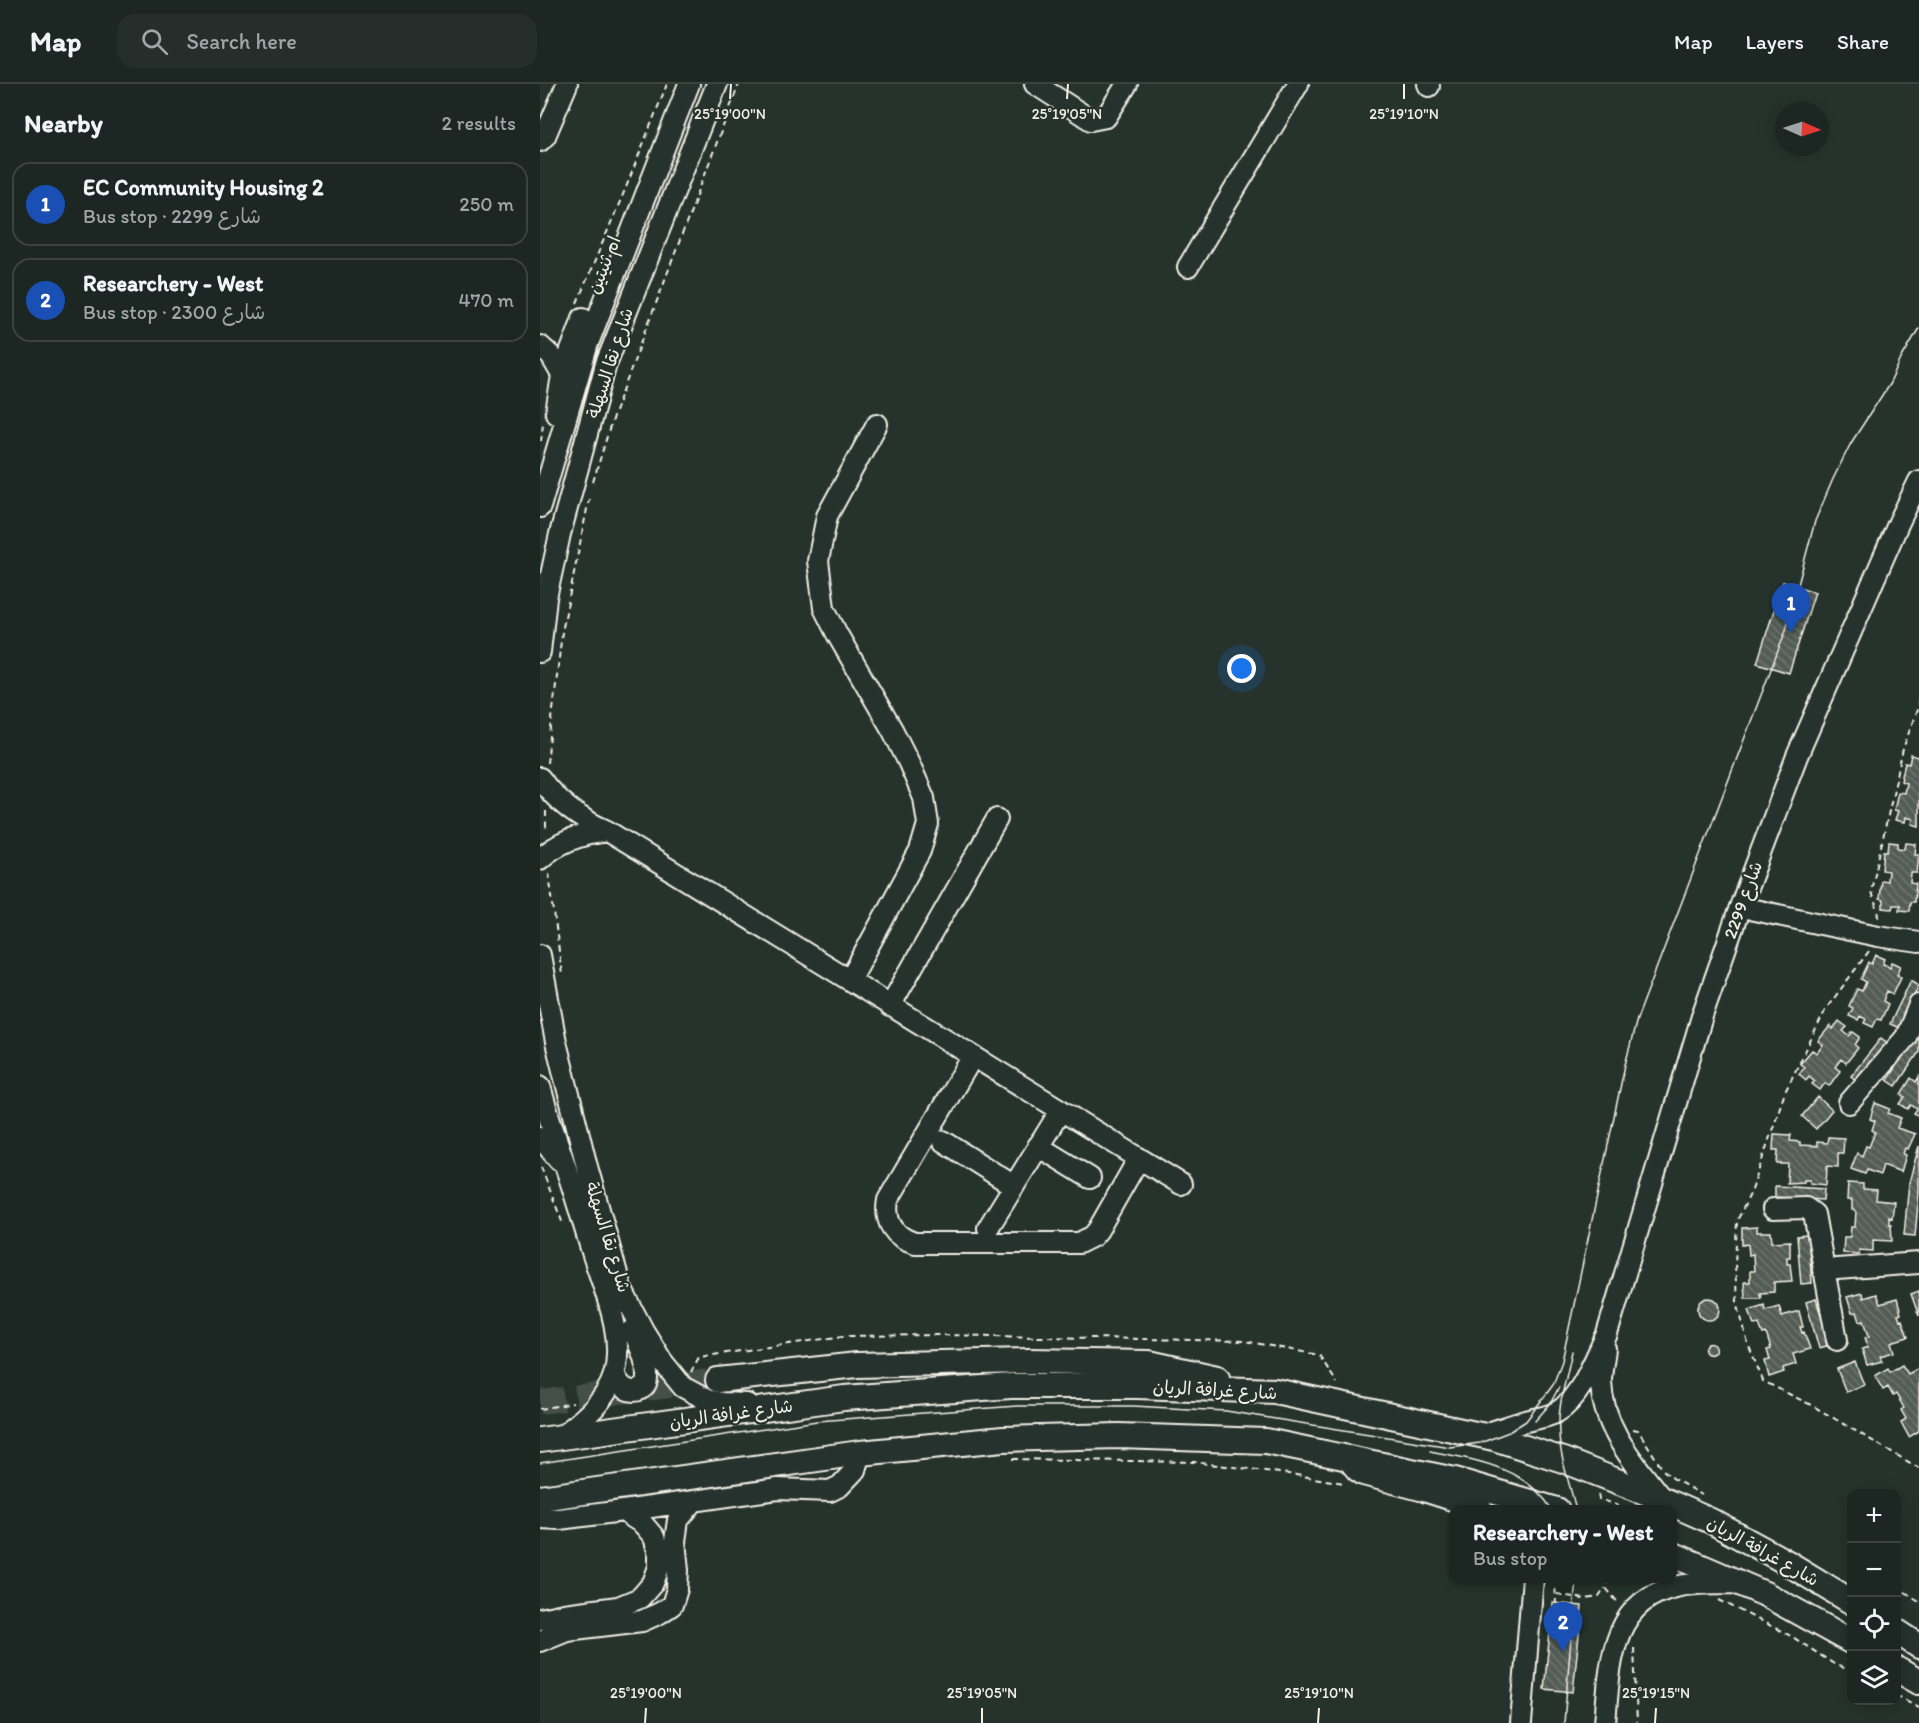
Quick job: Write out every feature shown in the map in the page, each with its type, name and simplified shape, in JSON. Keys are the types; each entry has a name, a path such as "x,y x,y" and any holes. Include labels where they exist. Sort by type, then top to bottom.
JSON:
{"main road":[{"path":"718,1380 856,1365 1029,1360 1149,1363 1275,1391"},
{"name":"شارع غرافة الريان","path":"551,1438 844,1398 1011,1386 1137,1386 1275,1391 1481,1435 1563,1460 1675,1505"},
{"path":"540,1498 860,1453 1003,1439 1119,1436 1266,1441 1455,1480 1543,1505"},
{"name":"شارع غرافة الريان","path":"1677,1506 1711,1521 1786,1562 1847,1600"},
{"name":"شارع غرافة الريان","path":"1677,1556 1765,1594 1847,1640"},
{"path":"1901,1634 1919,1646"},
{"path":"1901,1672 1919,1682"}],"street":[{"path":"540,141 545,136 567,84"},
{"name":"ام ثنيتين","path":"548,448 562,375 676,84"},
{"name":"شارع نقا السهلة","path":"540,507 548,448 689,84"},
{"name":"شارع نقا السهلة","path":"540,652 546,598 560,534 606,364 717,84"},
{"path":"1035,84 1090,120 1107,117 1127,84"},
{"path":"1188,267 1298,84"},
{"path":"540,345 559,343 576,337"},
{"path":"540,345 551,356 562,375"},
{"path":"850,980 920,851 928,824 924,798 909,763 824,608 818,561 827,516 877,424"},
{"name":"شارع 2299","path":"1662,1499 1626,1453 1606,1414 1601,1381 1607,1334 1703,1013 1740,907 1797,756 1919,481"},
{"path":"543,781 558,800 573,813 607,831 1181,1184"},
{"path":"890,1006 997,819"},
{"path":"543,855 575,837 607,831"},
{"path":"1740,907 1878,936 1919,942"},
{"name":"شارع نقا السهلة","path":"540,955 556,1042 586,1163 621,1288 643,1330 662,1361 682,1387 707,1400 722,1403 800,1404"},
{"path":"1849,1103 1906,1037 1919,1005"},
{"path":"973,1056 888,1200 886,1209 891,1228 906,1240 915,1243 1079,1243 1093,1236 1098,1230 1139,1158"},
{"name":"شارع نقا السهلة","path":"540,1086 609,1307 615,1332 616,1353 614,1374 604,1395 590,1412 551,1438"},
{"path":"988,1228 1061,1110"},
{"name":"شارع نقا السهلة","path":"540,1137 567,1169"},
{"path":"943,1141 1014,1186"},
{"path":"1038,1146 1090,1178"},
{"path":"1773,1209 1806,1208 1814,1214 1837,1340"},
{"path":"1823,1270 1919,1263"},
{"path":"614,1374 619,1384 633,1391 644,1388 647,1378 644,1361 621,1288"},
{"name":"شارع 2299","path":"1481,1435 1548,1416 1564,1407 1573,1398 1586,1376 1607,1334"},
{"path":"540,1518 559,1519 778,1489 830,1491 840,1486 855,1470 860,1453"},
{"path":"1346,1458 1363,1475 1470,1505"},
{"path":"540,1641 567,1630 642,1621 672,1605 677,1588 675,1541 678,1520 694,1501"},
{"path":"540,1619 618,1607 640,1598 653,1583 659,1554 654,1538 643,1524 623,1511"},
{"path":"1521,1723 1533,1583"},
{"path":"1605,1723 1611,1659 1617,1638 1629,1615 1644,1601 1659,1592 1677,1586 1740,1583"}],"path":[{"path":"577,303 667,84"},
{"path":"593,482 613,417 739,84"},
{"path":"543,423 548,448"},
{"path":"562,975 543,855 543,781 562,632 590,493"},
{"path":"1919,695 1918,707 1903,749 1871,891 1872,901 1879,911 1878,936 1826,1009 1785,1092 1752,1190 1737,1221 1735,1264 1737,1302 1748,1344 1764,1381 1813,1406 1919,1468"},
{"path":"540,1165 562,1224"},
{"path":"540,1409 575,1403 590,1412"},
{"path":"1004,1459 1194,1462 1352,1484"},
{"path":"1556,1583 1556,1604"},
{"path":"1557,1594 1584,1599 1599,1597 1606,1588"},
{"path":"1901,1589 1919,1602"},
{"path":"1712,1596 1791,1636 1847,1670"},
{"path":"1633,1639 1637,1723"},
{"path":"1901,1698 1919,1707"}],"building":[{"path":"1783,582 1815,592 1789,673 1757,663"},
{"path":"1911,755 1919,757 1919,826 1912,824 1913,819 1906,817 1905,822 1895,820 1898,811 1894,810 1898,792 1904,793 1906,783 1901,781 1905,763 1909,764"},
{"path":"1889,842 1898,843 1898,848 1905,849 1906,843 1916,844 1915,854 1919,854 1917,873 1911,873 1910,883 1916,884 1914,902 1910,902 1909,911 1899,910 1900,905 1893,905 1892,909 1883,908 1883,900 1879,899 1881,880 1887,881 1888,871 1882,870 1884,851 1888,851"},
{"path":"1876,955 1885,959 1883,964 1890,967 1892,962 1901,966 1897,975 1901,977 1893,994 1887,991 1883,1001 1888,1004 1881,1020 1877,1019 1873,1027 1864,1023 1866,1019 1860,1016 1858,1020 1849,1016 1853,1008 1849,1006 1857,989 1862,991 1866,982 1861,979 1869,962 1872,964"},
{"path":"1911,980 1919,985 1899,1028 1890,1024"},
{"path":"1839,1021 1847,1027 1843,1031 1849,1036 1853,1032 1860,1037 1855,1045 1858,1048 1846,1063 1841,1059 1835,1067 1840,1071 1829,1086 1825,1083 1820,1090 1812,1084 1815,1081 1809,1076 1806,1080 1799,1074 1804,1067 1800,1064 1812,1050 1817,1053 1823,1045 1818,1041 1830,1026 1833,1029"},
{"path":"1919,1030 1919,1052 1896,1086 1887,1080"},
{"path":"1881,1038 1889,1044 1859,1082 1851,1076"},
{"path":"1919,1077 1919,1116 1914,1113 1917,1109 1911,1105 1908,1109 1900,1104 1905,1097 1901,1094 1911,1078 1916,1082"},
{"path":"1818,1097 1832,1110 1816,1129 1802,1116"},
{"path":"1875,1103 1890,1109 1888,1113 1901,1118 1897,1128 1915,1134 1908,1149 1905,1148 1903,1154 1906,1155 1901,1172 1883,1165 1880,1175 1867,1170 1865,1174 1851,1169 1857,1153 1862,1156 1866,1146 1869,1147 1875,1132 1872,1130 1875,1121 1870,1119"},
{"path":"1774,1134 1791,1135 1790,1141 1800,1142 1800,1145 1817,1146 1817,1142 1827,1143 1828,1137 1844,1138 1843,1153 1838,1153 1838,1167 1827,1166 1826,1185 1810,1183 1810,1180 1787,1183 1788,1164 1777,1164 1778,1150 1773,1150"},
{"path":"1919,1146 1919,1192 1915,1236 1904,1235 1909,1183"},
{"path":"1848,1183 1863,1184 1863,1189 1877,1190 1876,1200 1894,1202 1892,1218 1889,1217 1892,1241 1873,1240 1873,1251 1859,1250 1859,1254 1843,1253 1844,1237 1850,1237 1851,1227 1855,1227 1856,1211 1852,1210 1852,1200 1847,1200"},
{"path":"1775,1186 1824,1189 1823,1200 1775,1197"},
{"path":"1757,1227 1757,1232 1771,1232 1772,1242 1790,1241 1790,1257 1787,1257 1787,1264 1790,1264 1792,1281 1774,1282 1774,1292 1760,1293 1761,1298 1745,1298 1744,1282 1750,1282 1750,1271 1754,1271 1753,1254 1749,1255 1748,1244 1742,1245 1742,1228"},
{"path":"1808,1235 1812,1283 1801,1284 1797,1236"},
{"path":"1919,1291 1919,1316 1911,1294"},
{"path":"1862,1293 1863,1298 1876,1294 1880,1304 1897,1299 1901,1314 1898,1315 1908,1337 1891,1342 1894,1352 1880,1356 1882,1361 1867,1365 1862,1349 1868,1347 1865,1337 1869,1336 1864,1320 1860,1321 1857,1312 1852,1313 1847,1297"},
{"path":"1709,1298 1717,1301 1720,1309 1717,1317 1709,1320 1701,1317 1698,1309 1701,1301"},
{"path":"1816,1299 1830,1345 1819,1348 1806,1302"},
{"path":"1764,1305 1765,1310 1779,1306 1782,1316 1799,1311 1803,1327 1800,1327 1810,1349 1793,1354 1796,1364 1783,1368 1784,1372 1769,1377 1765,1361 1770,1360 1767,1350 1771,1349 1766,1333 1763,1334 1759,1324 1754,1325 1749,1310"},
{"path":"1710,1344 1714,1345 1714,1353 1710,1354 1706,1353 1705,1349 1706,1345"},
{"path":"1855,1362 1864,1385 1846,1392 1837,1369"},
{"path":"1902,1365 1908,1374 1919,1368 1919,1431 1909,1437 1901,1422 1906,1419 1901,1410 1904,1408 1896,1394 1893,1396 1888,1387 1883,1390 1875,1376 1888,1368 1890,1372"},
{"path":"1553,1603 1582,1606 1573,1692 1544,1689"}],"tunnel":[{"path":"540,1402 718,1380"}],"tram line":[{"path":"540,1463 817,1421 1017,1406 1133,1406 1226,1411 1450,1447 1480,1443 1509,1432 1526,1421 1553,1385 1562,1361 1625,1065 1637,1019 1786,630 1815,521 1851,443 1890,383 1919,328"},
{"path":"1572,1351 1561,1402 1559,1433 1563,1462 1575,1505"},
{"path":"1535,1421 1550,1404 1559,1387"},
{"path":"1430,1451 1499,1468 1528,1484 1548,1505"},
{"path":"1564,1723 1576,1583"}],"place":[{"name":"EC Community Housing 2","path":"1791,633"},
{"name":"Researchery - West","path":"1563,1652"}]}
